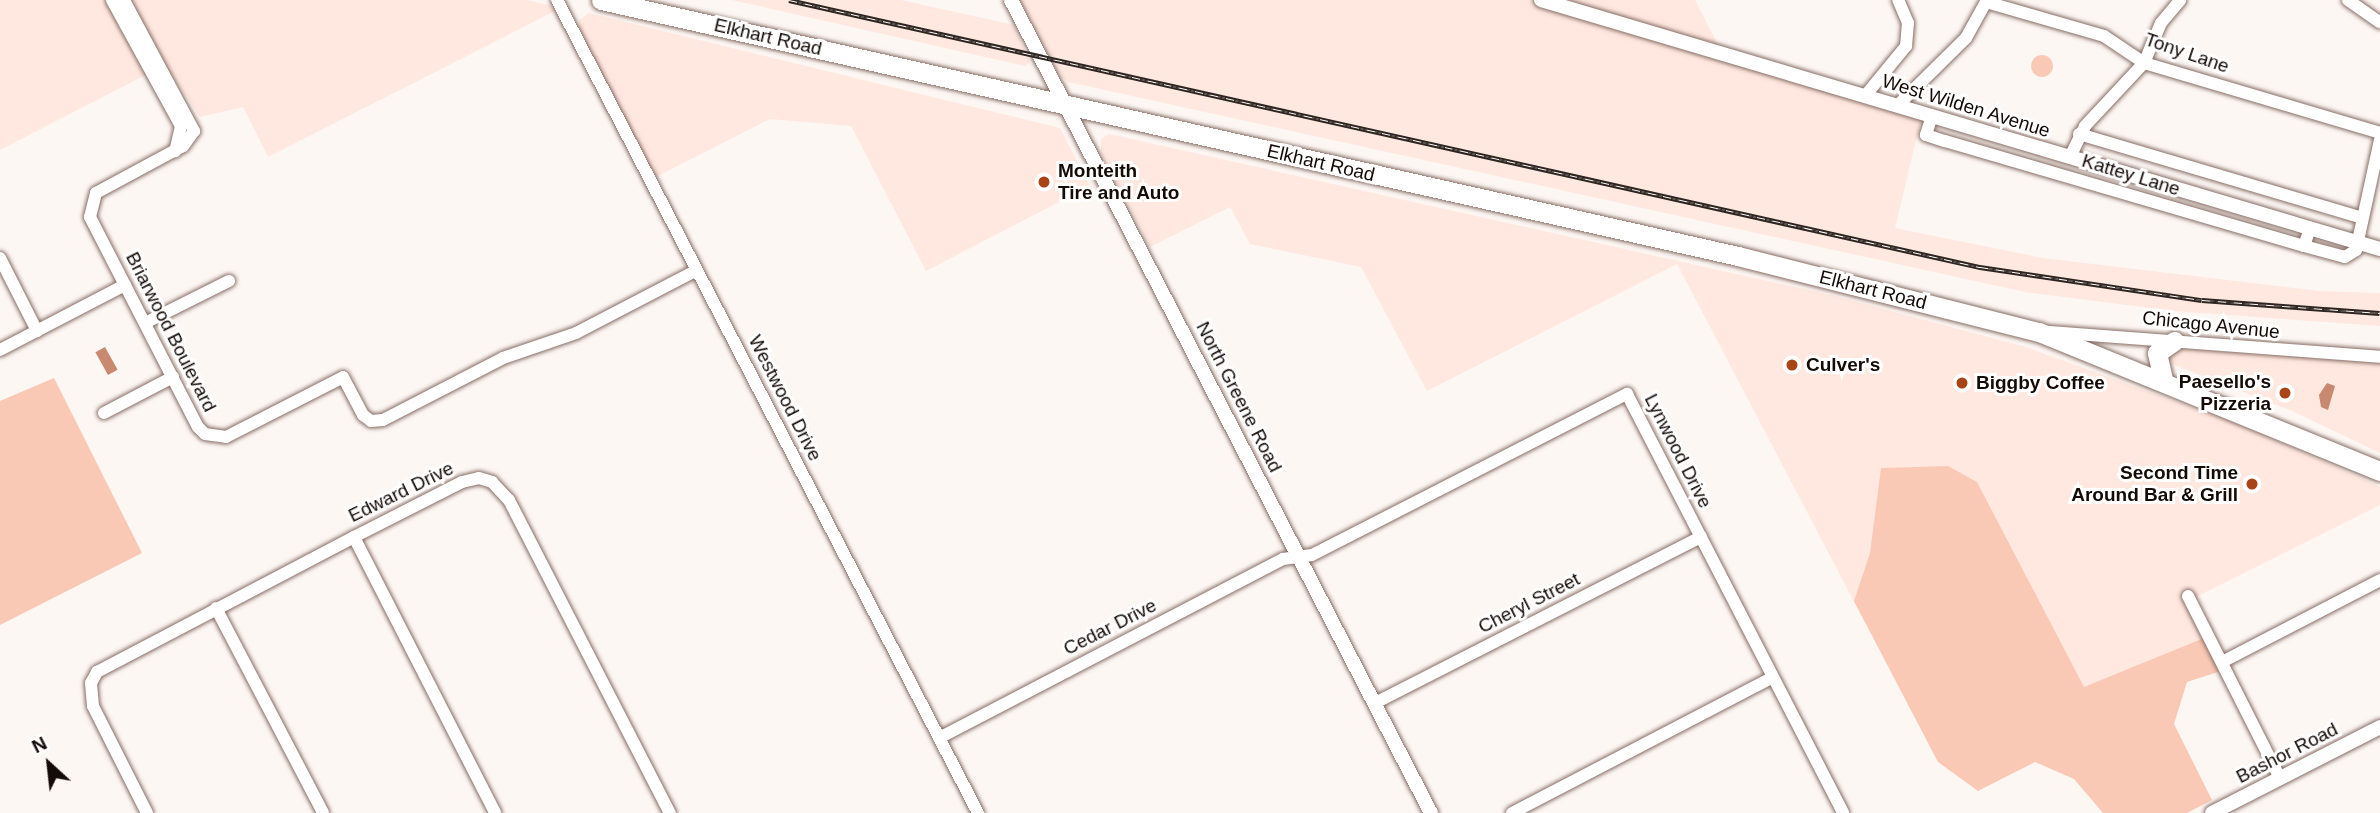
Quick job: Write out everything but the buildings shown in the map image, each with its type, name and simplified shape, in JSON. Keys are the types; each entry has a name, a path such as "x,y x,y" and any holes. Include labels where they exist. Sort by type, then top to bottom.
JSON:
{"highway":[{"name":"Elkhart Road","path":"600,0 1738,256 2039,332 2163,379 2380,471"},
{"path":"2163,379 2157,353 2174,341"}],"street":[{"path":"112,0 181,126 175,151"},
{"path":"124,0 192,122 192,136 175,151"},
{"name":"Westwood Drive","path":"557,0 978,813"},
{"name":"North Greene Road","path":"1011,0 1431,813"},
{"name":"West Wilden Avenue","path":"1541,0 2380,249"},
{"path":"1865,96 1906,46 1908,23 1898,0"},
{"path":"2070,158 2079,134 2144,63 2161,23 2180,0"},
{"path":"2348,0 2380,22"},
{"path":"1897,106 1966,38 1986,1"},
{"name":"Tony Lane","path":"1986,1 2104,36 2144,63 2380,133"},
{"name":"Kattey Lane","path":"1932,116 1926,135 2345,257 2358,243"},
{"path":"2079,134 2362,218"},
{"path":"2358,243 2380,141"},
{"name":"Briarwood Boulevard","path":"175,151 104,187 92,198 90,217 198,428 215,437 226,437 343,377 363,415 371,421 383,421 503,358 576,333 697,270"},
{"path":"2112,188 2118,172"},
{"path":"2304,246 2310,229"},
{"path":"0,258 37,331"},
{"path":"145,323 229,281"},
{"path":"0,349 125,285"},
{"name":"Chicago Avenue","path":"2039,332 2099,332 2174,341 2380,357"},
{"path":"104,413 173,377"},
{"name":"Lynwood Drive","path":"1300,557 1312,555 1627,394 1843,813"},
{"name":"Edward Drive","path":"148,813 93,706 91,683 108,664 462,482 479,478 492,482 509,500 670,813"},
{"path":"354,537 495,813"},
{"name":"Cheryl Street","path":"1376,703 1701,537"},
{"name":"Cedar Drive","path":"939,738 1283,559 1300,557"},
{"path":"2222,662 2380,580"},
{"path":"2188,596 2280,778"},
{"path":"216,608 323,813"},
{"path":"1513,813 1773,677"},
{"name":"Bashor Road","path":"2212,813 2380,727"}],"shaded area":[{"path":"0,0 526,0 549,5 555,11 268,157 243,107 200,117 165,65 0,150"},
{"path":"732,0 901,0 1014,25 1030,62 1025,66"},
{"path":"1020,0 1695,0 1723,54 1921,120 1895,228 2043,258 2319,291 2380,293 2380,326 2174,311 2025,292 1068,82 1060,76"},
{"path":"589,13 1060,128 1090,186 926,271 851,126 770,119 654,178 579,32 579,20"},
{"path":"2042,55 2050,58 2053,66 2050,74 2042,77 2034,74 2031,66 2034,58"},
{"path":"1109,134 1831,295 2026,347 2238,424 2366,480 2380,487 2380,505 2196,597 2204,638 1938,762 1677,264 1427,391 1361,267 1250,244 1230,207 1150,247 1101,153 1101,139"},
{"path":"105,347 118,370 108,375 95,352"},
{"path":"2172,348 2380,363 2380,453 2292,411 2167,362 2163,351"},
{"path":"54,378 142,553 0,625 0,401"},
{"path":"2327,383 2335,386 2328,410 2321,407 2319,395"},
{"path":"1948,466 1977,482 2084,687 2204,638 2221,671 2187,682 2174,724 2212,800 2187,813 2103,813 2074,779 2035,762 1978,791 1938,762 1854,601 1870,553 1881,468"}],"railway":[{"path":"789,0 1980,267 2202,300 2380,313"}],"place":[{"name":"Monteith Tire and Auto","path":"1044,182"},
{"name":"Culver's","path":"1792,365"},
{"name":"Biggby Coffee","path":"1962,383"},
{"name":"Paesello's Pizzeria","path":"2285,393"},
{"name":"Second Time Around Bar & Grill","path":"2252,484"}]}
